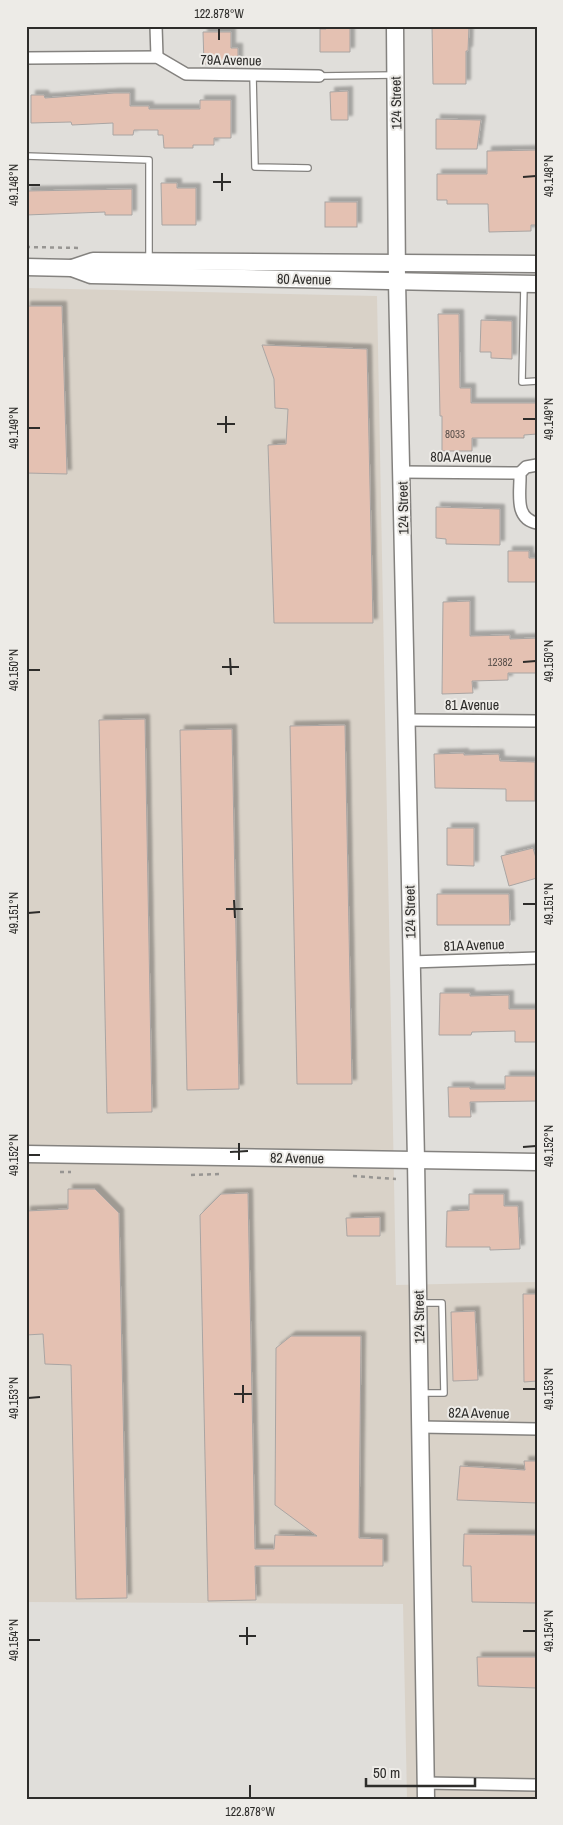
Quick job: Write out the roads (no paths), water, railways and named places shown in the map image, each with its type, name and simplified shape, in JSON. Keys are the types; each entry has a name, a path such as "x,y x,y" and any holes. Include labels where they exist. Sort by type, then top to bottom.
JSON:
{"street":[{"path":"156,26 157,58"},
{"name":"124 Street","path":"395,26 397,281 416,1160 426,1791"},
{"name":"79A Avenue","path":"26,58 157,58 186,74 319,76"},
{"name":"80 Avenue","path":"72,268 93,261 537,264"},
{"name":"80 Avenue","path":"26,267 72,268 91,275 530,284"},
{"name":"80A Avenue","path":"402,472 520,473 526,467 537,465"},
{"path":"520,473 521,512 529,520 537,523"},
{"name":"81 Avenue","path":"407,720 537,721"},
{"name":"81A Avenue","path":"411,962 537,958"},
{"name":"82 Avenue","path":"26,1154 537,1162"},
{"name":"82A Avenue","path":"420,1427 537,1429"},
{"path":"426,1791 537,1785"}],"lane":[{"path":"319,76 396,75"},
{"path":"253,76 255,167 308,168"},
{"path":"26,156 149,160 148,261"},
{"path":"530,284 522,382 537,382"},
{"path":"418,1303 442,1303 444,1393 420,1393"}]}
